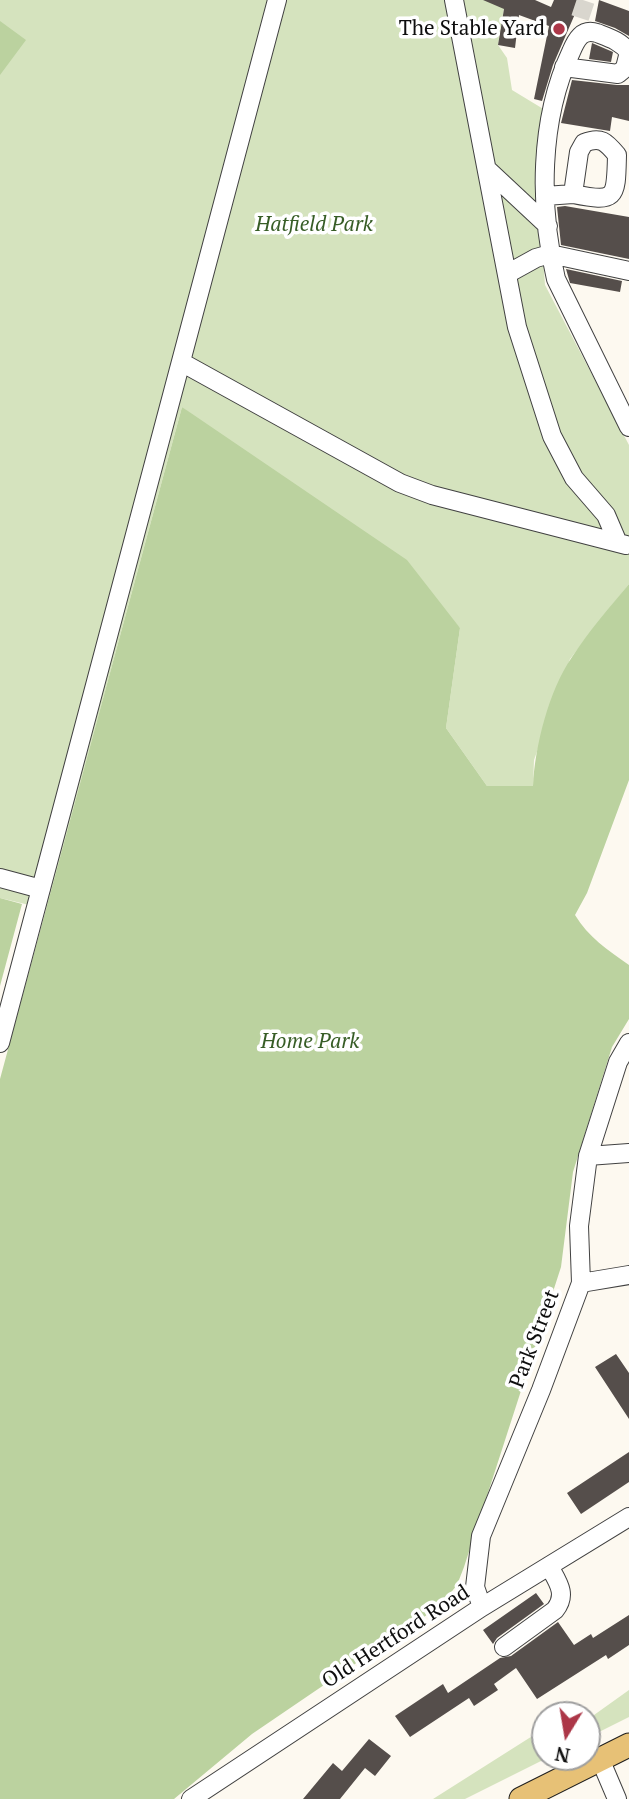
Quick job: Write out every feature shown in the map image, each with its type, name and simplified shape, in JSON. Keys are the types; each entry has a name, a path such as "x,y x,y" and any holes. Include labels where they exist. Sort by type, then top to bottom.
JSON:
{"main road":[{"path":"601,1759 629,1745"},
{"path":"521,1799 576,1771"}],"street":[{"path":"0,1043 277,0"},
{"path":"454,0 517,327 552,436 574,478 606,515 623,545"},
{"path":"564,67 551,112 545,196 550,254 556,279 629,426"},
{"path":"487,170 548,226"},
{"path":"545,196 573,194"},
{"path":"507,274 536,258 550,254 629,271"},
{"path":"181,362 400,483 432,495 623,545"},
{"path":"0,878 41,889"},
{"name":"Park Street","path":"482,1607 475,1587 481,1536 541,1390 581,1283 579,1226 588,1156 618,1062 629,1043"},
{"path":"588,1156 629,1153"},
{"path":"581,1283 629,1275"},
{"name":"Old Hertford Road","path":"191,1799 482,1607 629,1517"},
{"path":"504,1647 561,1603 560,1586 549,1566"},
{"path":"601,1761 617,1799"}],"green space":[{"name":"Hatfield Park","path":"0,0 485,0 504,8 498,45 507,58 512,90 545,110 538,191 545,285 629,445 629,584 570,659 534,760 533,786 487,786 446,728 460,628 182,407 46,909 0,898"},
{"path":"0,21 26,40 0,75"},
{"name":"Home Park","path":"182,407 407,560 460,628 446,728 487,786 533,786 540,736 556,685 579,647 629,584 629,780 587,893 575,915 592,937 629,965 629,1019 612,1047 573,1172 561,1267 457,1585 440,1606 252,1734 174,1799 0,1799 0,1079"},
{"path":"0,898 22,904 0,986"},
{"path":"629,1690 629,1717 601,1731 601,1710"},
{"path":"531,1737 531,1766 465,1799 433,1799"}],"building":[{"name":"The Stable Yard","path":"483,0 535,0 551,7 554,0 581,0 553,65 542,101 534,99 549,26 519,15 515,48 498,45 504,9"},
{"path":"599,0 629,11 629,36 595,21"},
{"path":"592,43 613,52 611,62 589,59"},
{"path":"572,80 629,85 629,121 612,117 610,131 561,123"},
{"path":"557,207 629,217 629,259 561,245"},
{"path":"566,269 622,281 620,292 570,283"},
{"path":"616,1354 629,1373 629,1419 595,1367"},
{"path":"629,1452 629,1482 581,1514 567,1493"},
{"path":"536,1593 544,1604 497,1638 493,1644 483,1630"},
{"path":"629,1615 629,1645 608,1659 606,1655 537,1699 516,1668 494,1684 498,1690 474,1706 469,1698 410,1737 395,1716 443,1684 448,1693 500,1658 511,1656 558,1622 574,1645 591,1634 593,1638"},
{"path":"369,1739 391,1756 375,1776 365,1768 340,1799 303,1799 333,1763 342,1771"}],"tunnel":[{"path":"580,18 586,0"}],"place":[{"name":"The Stable Yard","path":"559,29"}]}
